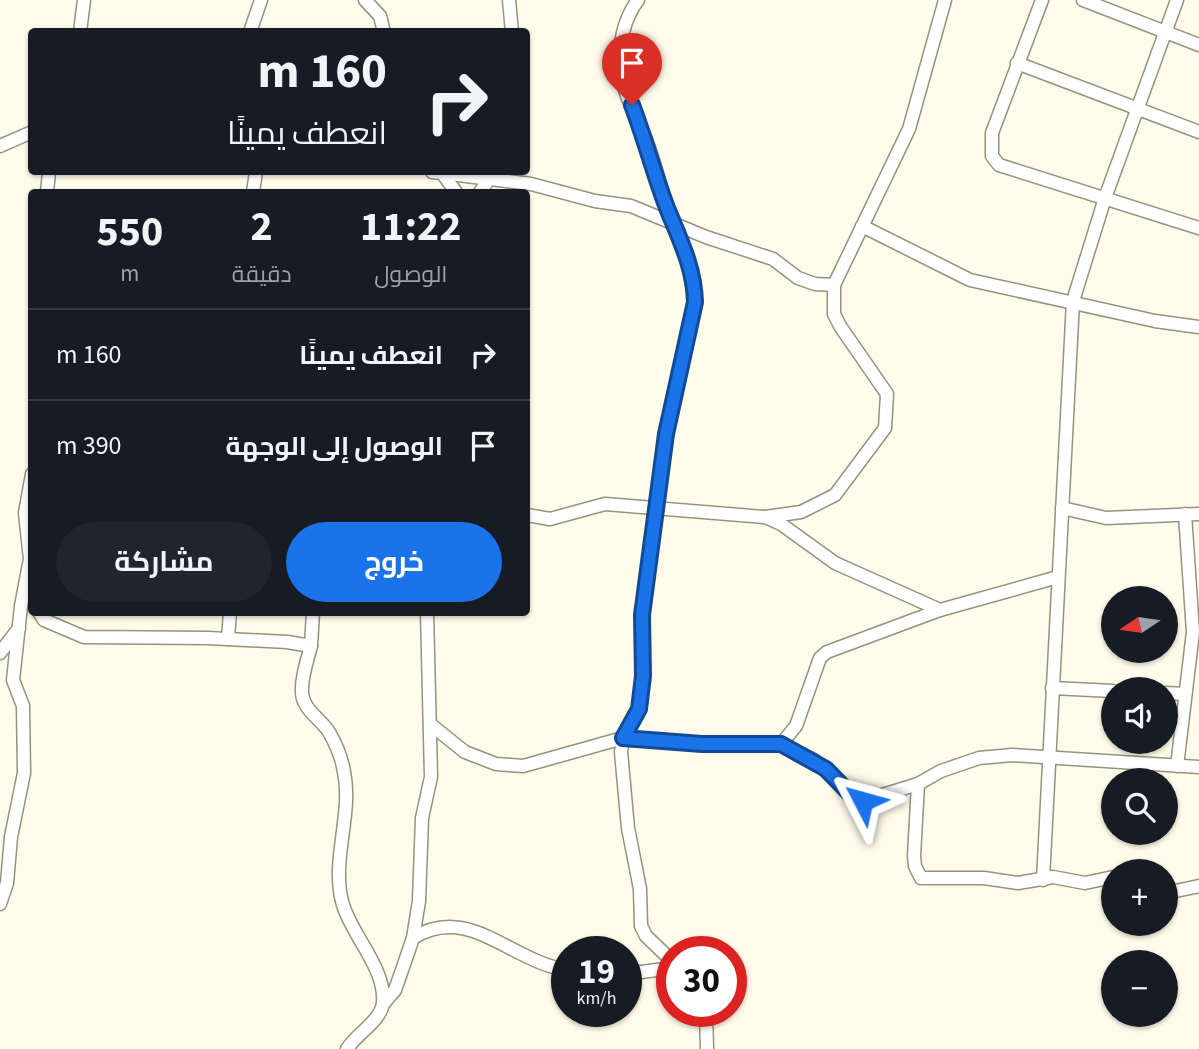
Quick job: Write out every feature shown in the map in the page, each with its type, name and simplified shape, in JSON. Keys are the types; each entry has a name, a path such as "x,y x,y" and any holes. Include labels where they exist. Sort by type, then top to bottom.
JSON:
{"street":[{"path":"80,28 84,0"},
{"path":"251,28 261,0"},
{"path":"365,0 380,16 383,28"},
{"path":"509,0 512,28"},
{"path":"638,0 623,31 621,73 694,280 695,302 691,328 675,384 642,615 643,676 639,709 623,738 621,774 640,889 641,926 646,936 656,946"},
{"path":"530,516 550,519 604,504 765,517 801,512 835,495 885,428 887,394 834,314 834,285 909,129 945,0"},
{"path":"1042,0 992,133 992,156 999,165 1199,228"},
{"path":"1083,0 1199,45"},
{"path":"1042,880 1073,302 1105,198 1177,0"},
{"path":"1017,63 1199,132"},
{"path":"0,146 28,134"},
{"path":"440,175 453,189"},
{"path":"492,176 594,201 631,206 706,237 773,259 798,278 815,284 834,285"},
{"path":"862,226 970,280 1155,321 1199,327"},
{"path":"28,494 24,513 28,544"},
{"path":"1062,508 1106,518 1199,514"},
{"path":"1177,766 1193,632 1185,514"},
{"path":"765,517 781,524 835,563 940,610"},
{"path":"0,904 7,883 11,837 24,773 24,716 13,680 28,568"},
{"path":"781,744 796,726 820,658 827,652 940,610 1058,578"},
{"path":"25,582 28,589"},
{"path":"42,616 44,620 84,637 228,639 311,646"},
{"path":"228,639 230,616"},
{"path":"313,616 311,646 302,694 305,705 328,732 344,770 348,797 340,890 349,922 380,979 383,1004"},
{"path":"347,1049 395,990 413,938 419,901 422,818 431,778 426,616"},
{"path":"0,653 19,628"},
{"path":"1052,688 1101,690"},
{"path":"1178,694 1185,694"},
{"path":"430,724 465,752 496,764 523,766 623,738 702,744 781,744 814,760 855,799 863,801 918,784 941,771 979,758 1012,755 1199,767"},
{"path":"918,784 914,856 915,866 921,877 1018,883 1052,877 1085,883 1101,880"},
{"path":"1178,890 1199,886"},
{"path":"413,938 435,926 463,926 537,963 551,966"},
{"path":"707,1027 708,1049"}],"route":[{"path":"632,105 649,148 667,207 684,246 694,280 695,302 666,434 648,586 642,615 643,676 639,709 623,738 702,744 781,744 814,760 855,799 863,801"}]}
